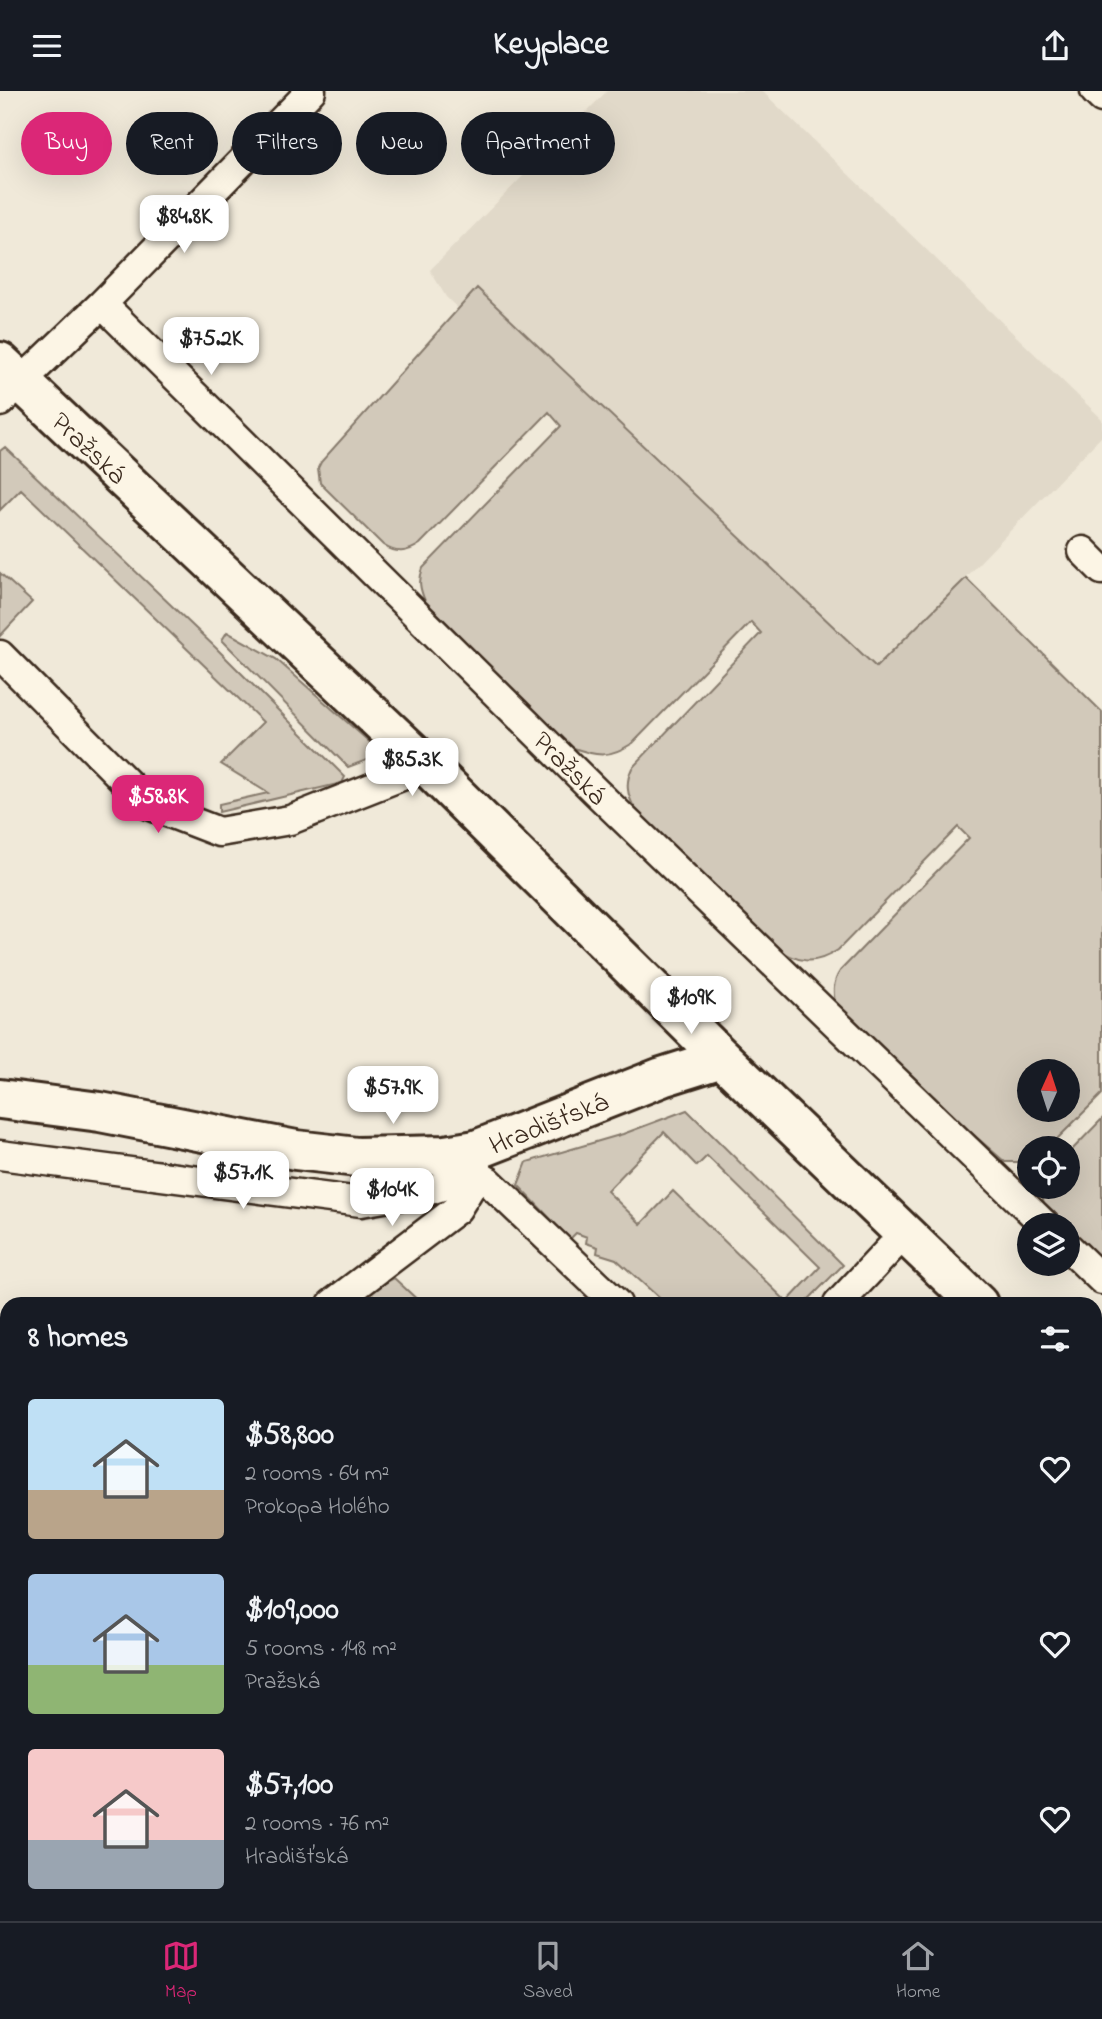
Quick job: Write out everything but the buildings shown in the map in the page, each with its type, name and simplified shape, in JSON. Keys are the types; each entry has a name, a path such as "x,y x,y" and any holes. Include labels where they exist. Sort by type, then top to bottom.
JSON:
{"main road":[{"name":"Pražská","path":"7,382 427,766 722,1058 971,1297"},
{"name":"Hradišťská","path":"0,1099 100,1112 296,1150 358,1157 445,1155 481,1169 678,1072 722,1058"}],"street":[{"path":"7,382 102,304 311,91"},
{"path":"1095,91 1102,98"},
{"name":"Pražská","path":"102,304 596,792 1033,1213"},
{"path":"0,655 149,805 219,832 290,820 427,766"},
{"name":"Hradišťská","path":"0,1155 360,1202 430,1190 481,1169"},
{"path":"341,1297 457,1209 481,1169 610,1297"},
{"path":"845,1297 905,1233"},
{"path":"1080,1259 1102,1280"}],"shaded area":[{"path":"607,91 762,91 1102,419 1102,436 856,690 446,297 430,270 524,175 615,175 615,112 586,112"},
{"path":"477,288 876,667 966,578 1102,712 1102,1094 1080,1116 1080,1059 1017,1059 1017,1122 1074,1122 1060,1136 1017,1136 1017,1162 1005,1162 908,1078 836,1007 834,989 840,971 969,838 958,827 838,950 821,959 806,960 790,956 774,946 635,809 628,789 632,768 761,633 751,622 633,743 617,751 596,754 571,747 425,601 420,585 423,568 561,426 549,412 420,544 406,551 392,550 383,545 320,483 318,468"},
{"path":"5,447 215,647 345,777 342,783 219,812 219,804 268,793 221,764 263,722 21,489 0,510 0,451"},
{"path":"0,573 32,602 0,636"},
{"path":"227,632 276,659 383,754 348,767 222,640"},
{"path":"687,1110 843,1265 811,1297 792,1297 820,1267 707,1156 697,1166 664,1132 607,1191 641,1224 673,1191 782,1297 658,1297 616,1259 597,1253 598,1247 586,1243 587,1237 576,1233 570,1239 518,1185 527,1162 623,1134"},
{"path":"1102,1119 1102,1261 1080,1241 1080,1213 1050,1213 1044,1204 1043,1199 1080,1199 1080,1142"},
{"path":"394,1278 414,1297 359,1297"}]}
